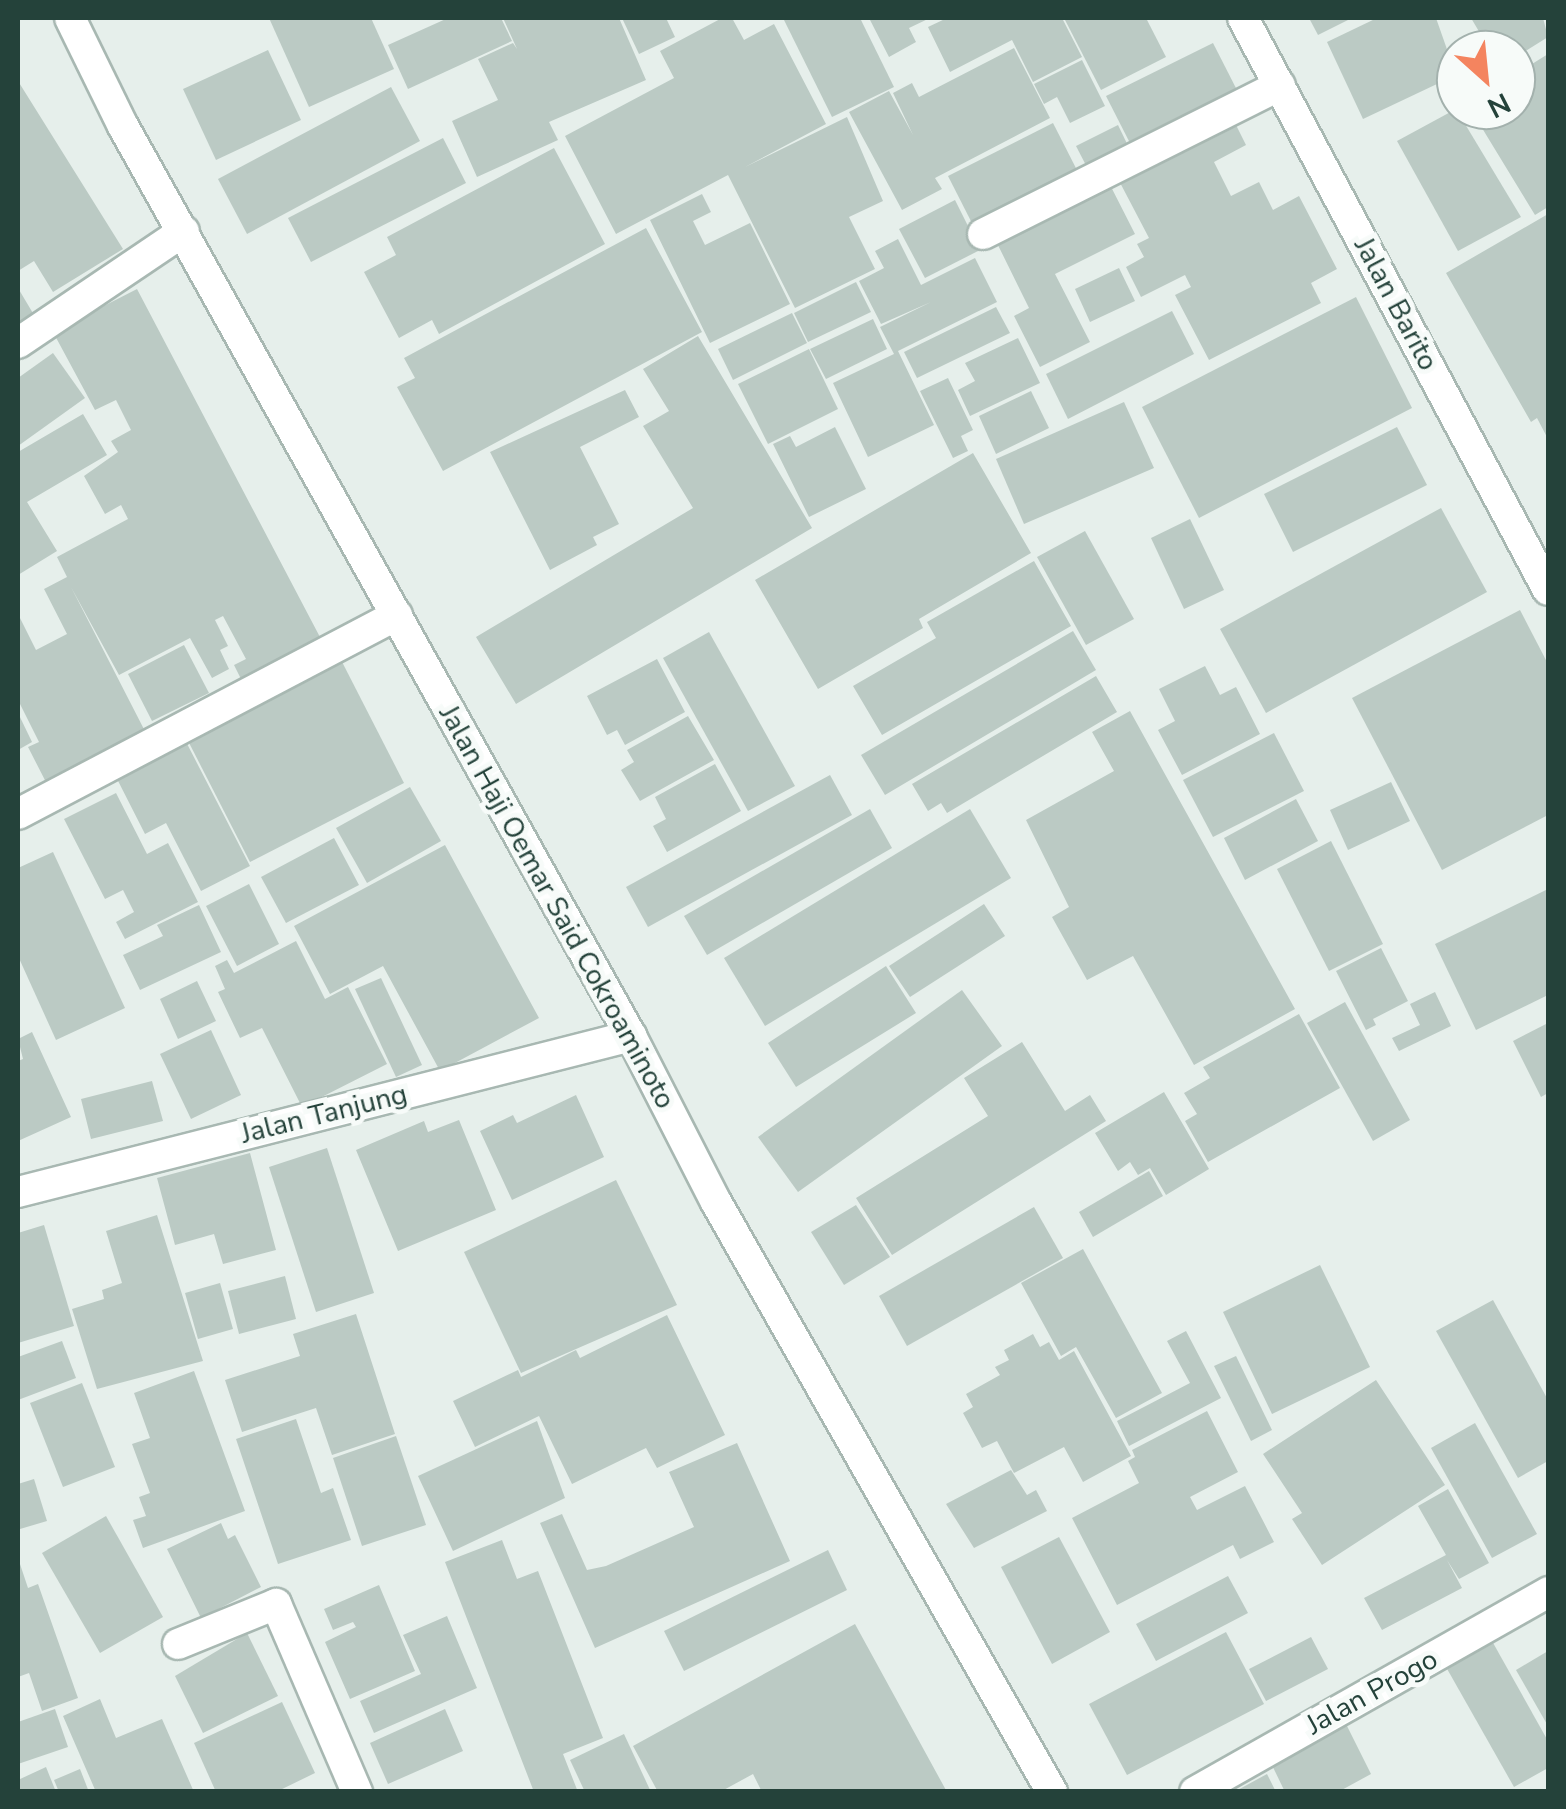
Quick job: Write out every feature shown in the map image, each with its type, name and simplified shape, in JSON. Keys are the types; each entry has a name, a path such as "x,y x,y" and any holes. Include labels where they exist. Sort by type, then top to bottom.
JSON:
{"main road":[{"name":"Jalan Haji Oemar Said Cokroaminoto","path":"70,18 631,1036 716,1202 1052,1792"},
{"name":"Jalan Barito","path":"1244,18 1548,590"},
{"path":"983,234 1280,85"},
{"path":"18,343 184,231"},
{"path":"18,814 396,615"},
{"name":"Jalan Tanjung","path":"18,1192 631,1036"},
{"name":"Jalan Progo","path":"1195,1792 1548,1592"},
{"path":"178,1644 276,1604 358,1792"}],"building":[{"path":"269,18 371,18 394,69 309,107"},
{"path":"448,18 501,18 512,41 408,89 388,45"},
{"path":"503,18 619,18 646,80 549,122 558,140 477,177 452,121 498,100 478,59 513,43 517,49"},
{"path":"622,18 666,18 675,37 639,54"},
{"path":"722,18 732,18 744,40 774,24 826,124 745,167 847,117 883,201 849,217 875,269 795,308 728,175 616,234 565,136 674,78 660,51"},
{"path":"783,18 860,18 894,87 832,117"},
{"path":"869,18 930,18 909,28 916,42 889,57"},
{"path":"947,18 1062,18 1082,57 1033,82 1012,40 950,72 928,27"},
{"path":"1064,18 1146,18 1166,57 1101,90"},
{"path":"1309,18 1352,18 1318,35"},
{"path":"1377,18 1436,18 1440,30 1436,30 1436,84 1363,119 1327,42"},
{"path":"1471,18 1543,18 1548,37 1536,44 1536,30 1478,30"},
{"path":"1213,43 1240,96 1133,149 1106,96"},
{"path":"1014,48 1050,118 935,178 942,189 902,210 849,112 889,91 913,135 893,93 912,83 919,97"},
{"path":"268,50 301,120 216,160 183,89"},
{"path":"1548,54 1548,207 1535,215 1483,130 1536,130 1536,62"},
{"path":"1082,60 1105,106 1070,123 1057,97 1044,104 1034,84"},
{"path":"18,81 123,249 53,292 34,261 18,271"},
{"path":"391,87 420,141 247,234 218,179"},
{"path":"1231,115 1246,145 1214,162 1231,196 1259,182 1273,210 1299,196 1337,269 1311,283 1321,303 1209,360 1175,295 1191,287 1185,275 1141,297 1126,267 1144,257 1137,244 1149,238 1116,175"},
{"path":"1436,120 1436,130 1469,130 1521,217 1458,251 1397,141"},
{"path":"1053,123 1082,180 977,233 948,176"},
{"path":"1118,125 1132,154 1091,175 1076,146"},
{"path":"443,138 466,183 311,262 288,218"},
{"path":"554,148 605,244 439,334 432,320 399,338 364,272 396,255 387,237"},
{"path":"1105,175 1135,234 1055,274 1090,342 1040,367 1014,316 1029,308 992,233"},
{"path":"702,194 711,212 693,221 705,245 750,223 790,304 710,343 650,220"},
{"path":"955,200 980,250 925,278 899,229"},
{"path":"1548,214 1548,439 1537,418 1531,422 1446,273"},
{"path":"646,228 702,332 443,471 397,387 415,378 404,358"},
{"path":"898,239 921,285 975,258 997,302 898,351 934,425 868,457 833,383 894,354 880,327 931,302 881,324 859,281 884,268 875,251"},
{"path":"1119,268 1135,301 1090,322 1075,289"},
{"path":"856,282 871,312 808,342 794,313"},
{"path":"18,288 34,315 18,326"},
{"path":"137,289 321,639 242,681 234,665 246,659 223,616 215,620 228,646 220,650 229,669 212,678 190,638 119,675 71,587 149,739 50,790 28,747 39,742 18,700 18,614 36,650 67,634 44,589 67,577 57,557 128,519 121,505 105,514 84,476 118,452 111,441 131,430 116,400 95,410 53,332"},
{"path":"1356,297 1412,408 1199,518 1142,407"},
{"path":"996,307 1010,333 917,378 904,352"},
{"path":"1172,311 1194,354 1068,419 1046,374"},
{"path":"792,313 807,343 733,380 718,349"},
{"path":"873,319 887,349 826,379 810,349"},
{"path":"698,336 812,528 516,704 476,637 693,508 643,426 669,411 643,369"},
{"path":"1018,338 1040,383 970,416 958,390 975,381 965,363"},
{"path":"809,349 838,409 768,444 738,384"},
{"path":"53,353 85,398 18,446 18,378"},
{"path":"948,378 973,430 961,436 968,451 953,458 920,391"},
{"path":"625,390 639,417 580,447 619,524 593,537 597,545 550,570 490,452"},
{"path":"1031,391 1049,428 996,454 979,416"},
{"path":"1124,402 1154,468 1024,524 996,459"},
{"path":"83,414 107,455 27,502 57,551 18,575 18,452"},
{"path":"835,427 866,489 809,517 773,444 790,436 796,447"},
{"path":"1397,427 1427,485 1293,552 1264,494"},
{"path":"973,453 1031,553 919,619 923,628 818,689 755,580"},
{"path":"1441,508 1487,592 1266,713 1220,629"},
{"path":"1190,519 1224,590 1184,609 1151,538"},
{"path":"1085,531 1134,619 1086,645 1037,557"},
{"path":"1034,561 1071,626 882,735 853,686 936,638 927,622"},
{"path":"1520,610 1548,664 1548,815 1442,870 1352,698"},
{"path":"1073,631 1096,670 885,795 861,755"},
{"path":"709,632 795,786 748,811 663,658"},
{"path":"184,645 209,693 152,721 128,674"},
{"path":"338,654 404,783 250,862 184,733"},
{"path":"657,659 685,712 625,745 617,730 607,735 587,696"},
{"path":"1205,666 1220,695 1236,687 1260,734 1182,775 1158,730 1175,721 1159,689"},
{"path":"1096,676 1117,712 947,813 941,803 928,811 912,784"},
{"path":"1130,711 1295,1009 1194,1065 1133,956 1087,980 1052,917 1069,907 1026,820 1114,771 1092,732"},
{"path":"18,713 32,742 18,750"},
{"path":"688,716 714,760 640,801 621,770 634,762 627,750"},
{"path":"1274,733 1304,791 1213,837 1183,780"},
{"path":"182,734 250,866 201,891 166,823 145,834 113,771"},
{"path":"715,764 741,811 667,852 653,826 666,819 655,797"},
{"path":"830,775 852,815 648,927 626,887"},
{"path":"1391,782 1410,821 1348,850 1330,810"},
{"path":"410,787 441,841 367,883 336,828"},
{"path":"116,793 147,854 168,843 198,902 125,939 116,922 134,912 123,890 105,899 64,819"},
{"path":"1296,799 1318,841 1245,880 1224,838"},
{"path":"870,809 892,848 707,955 684,916"},
{"path":"970,809 1011,878 765,1026 724,958"},
{"path":"334,838 359,885 286,923 261,877"},
{"path":"1331,841 1383,944 1329,971 1277,869"},
{"path":"445,845 539,1018 440,1071 383,966 330,994 294,926"},
{"path":"53,852 125,1008 56,1040 18,956 18,868"},
{"path":"249,884 279,944 237,966 206,906"},
{"path":"1548,889 1548,995 1476,1030 1435,944"},
{"path":"984,904 1005,936 910,997 889,966"},
{"path":"199,905 221,952 140,990 123,955 163,936 157,925"},
{"path":"296,941 325,999 348,987 387,1064 302,1107 262,1028 240,1038 218,992 225,989 215,966 227,960 234,973"},
{"path":"1381,948 1408,1001 1373,1019 1376,1025 1366,1030 1336,971"},
{"path":"886,966 916,1013 796,1087 768,1043"},
{"path":"381,978 422,1065 396,1077 355,989"},
{"path":"197,981 216,1021 178,1039 160,999"},
{"path":"962,990 1002,1046 798,1192 758,1137"},
{"path":"1435,992 1451,1026 1399,1051 1392,1038 1420,1025 1410,1004"},
{"path":"1345,1002 1410,1120 1373,1141 1307,1023"},
{"path":"1299,1014 1340,1088 1208,1162 1185,1121 1197,1114 1184,1093 1210,1078 1203,1067"},
{"path":"1548,1023 1548,1093 1541,1097 1513,1041"},
{"path":"211,1030 241,1095 191,1119 160,1054"},
{"path":"32,1032 71,1117 18,1141 18,1061 23,1059 18,1039"},
{"path":"1022,1042 1065,1111 1090,1095 1106,1121 892,1255 856,1198 988,1116 964,1078"},
{"path":"152,1081 163,1121 91,1139 81,1099"},
{"path":"1164,1092 1209,1169 1166,1195 1150,1168 1138,1175 1130,1162 1118,1171 1095,1133"},
{"path":"576,1095 604,1157 512,1200 480,1131 513,1115 517,1123"},
{"path":"459,1120 496,1210 398,1251 356,1150 424,1121 428,1132"},
{"path":"327,1148 374,1293 316,1312 269,1167"},
{"path":"250,1153 276,1250 223,1264 214,1234 175,1245 157,1178"},
{"path":"1149,1171 1163,1196 1093,1237 1079,1212"},
{"path":"616,1180 677,1305 521,1373 464,1252"},
{"path":"856,1205 890,1257 844,1285 811,1232"},
{"path":"1034,1207 1063,1258 907,1346 879,1296"},
{"path":"157,1215 203,1361 97,1389 72,1309 104,1299 102,1290 122,1283 106,1231"},
{"path":"44,1225 74,1326 18,1343 18,1233"},
{"path":"1083,1249 1162,1393 1116,1418 1076,1347 1061,1356 1021,1283"},
{"path":"1320,1265 1370,1367 1272,1414 1223,1312"},
{"path":"285,1276 296,1319 239,1334 228,1291"},
{"path":"220,1283 233,1329 198,1339 185,1293"},
{"path":"1493,1300 1548,1400 1548,1461 1518,1478 1436,1331"},
{"path":"356,1314 395,1434 332,1455 316,1408 242,1432 225,1380 300,1356 293,1334"},
{"path":"667,1315 725,1435 657,1468 646,1448 572,1484 539,1416 475,1447 453,1401 518,1370 521,1377 576,1350 580,1358"},
{"path":"1186,1331 1221,1398 1129,1446 1117,1421 1190,1383 1167,1341"},
{"path":"1033,1334 1040,1347 1049,1342 1059,1360 1074,1351 1131,1456 1083,1482 1064,1447 1014,1473 997,1441 982,1448 963,1413 973,1407 966,1394 1000,1375 995,1367 1009,1360 1004,1350"},
{"path":"62,1341 76,1378 18,1400 18,1357"},
{"path":"1236,1356 1272,1430 1251,1441 1214,1366"},
{"path":"194,1371 245,1511 143,1548 133,1520 146,1516 139,1497 150,1493 132,1444 150,1438 134,1393"},
{"path":"1376,1380 1445,1485 1322,1565 1292,1519 1302,1513 1263,1454"},
{"path":"82,1383 115,1467 63,1487 30,1403"},
{"path":"1207,1411 1238,1472 1190,1497 1197,1510 1245,1486 1274,1542 1240,1559 1233,1545 1117,1605 1072,1518 1139,1483 1128,1461 1135,1457 1132,1450"},
{"path":"296,1419 321,1493 333,1488 351,1540 278,1564 236,1439"},
{"path":"537,1421 565,1498 453,1551 418,1476"},
{"path":"1475,1423 1537,1534 1492,1558 1431,1448"},
{"path":"396,1436 426,1525 362,1546 333,1458"},
{"path":"737,1443 790,1561 595,1648 540,1523 562,1514 587,1570 606,1566 694,1527 669,1472"},
{"path":"1011,1470 1027,1495 1036,1490 1047,1511 974,1548 946,1504"},
{"path":"34,1479 47,1521 20,1529 18,1484"},
{"path":"1448,1489 1489,1563 1459,1579 1447,1560 1462,1588 1382,1630 1364,1598 1446,1555 1418,1506"},
{"path":"106,1516 163,1617 100,1653 42,1553"},
{"path":"221,1523 228,1539 235,1535 261,1587 201,1618 167,1549"},
{"path":"1059,1537 1110,1632 1052,1664 1001,1567"},
{"path":"502,1540 517,1579 538,1571 603,1738 563,1754 578,1792 534,1792 445,1562"},
{"path":"828,1550 847,1590 684,1671 664,1631"},
{"path":"18,1558 28,1588 38,1584 78,1698 42,1711 29,1673 18,1677"},
{"path":"1228,1576 1248,1613 1156,1661 1136,1624"},
{"path":"379,1585 415,1671 350,1699 325,1642 356,1627 353,1622 333,1630 324,1609"},
{"path":"447,1616 477,1688 374,1733 360,1701 421,1674 403,1635"},
{"path":"855,1624 947,1792 762,1792 753,1774 720,1792 658,1792 633,1746"},
{"path":"1226,1632 1264,1704 1127,1775 1089,1704"},
{"path":"247,1633 278,1696 203,1733 175,1676"},
{"path":"1311,1637 1328,1669 1266,1701 1249,1669"},
{"path":"1492,1641 1548,1741 1548,1768 1514,1787 1446,1667"},
{"path":"1548,1651 1548,1726 1516,1670"},
{"path":"100,1699 116,1738 162,1719 194,1792 96,1792 63,1716"},
{"path":"282,1702 315,1773 276,1792 216,1792 194,1743"},
{"path":"55,1709 68,1747 18,1764 18,1722"},
{"path":"445,1709 463,1751 388,1784 370,1743"},
{"path":"1345,1722 1371,1774 1338,1792 1285,1792 1270,1761"},
{"path":"624,1734 651,1792 585,1792 570,1760"},
{"path":"46,1767 56,1792 18,1792 18,1780"},
{"path":"80,1769 89,1792 59,1792 54,1780"},
{"path":"1267,1774 1276,1792 1234,1792"}]}
